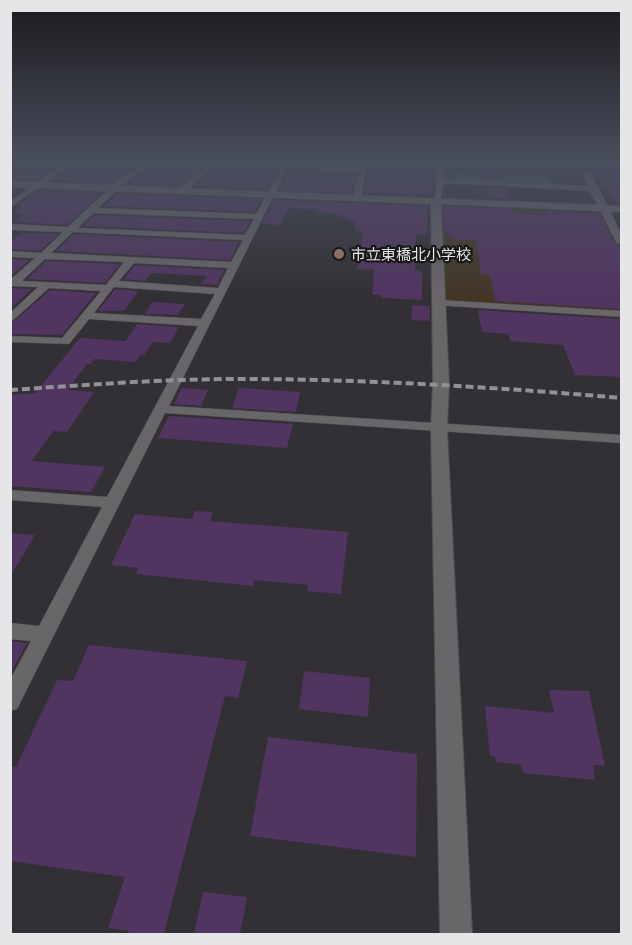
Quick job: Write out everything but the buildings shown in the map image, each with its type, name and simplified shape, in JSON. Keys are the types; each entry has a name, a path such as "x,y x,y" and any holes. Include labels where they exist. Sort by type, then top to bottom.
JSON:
{"street":[{"path":"13,283 94,207"},
{"path":"10,702 263,207"},
{"path":"436,207 441,384 439,428 456,934"},
{"path":"582,207 621,209"},
{"path":"604,208 621,242"},
{"path":"91,210 258,217"},
{"path":"10,227 248,238"},
{"path":"10,254 234,265"},
{"path":"10,339 65,342 131,260"},
{"path":"13,283 221,291"},
{"path":"10,320 46,285"},
{"path":"438,303 621,314"},
{"path":"86,316 204,322"},
{"path":"161,409 621,439"},
{"path":"10,495 113,503"},
{"path":"10,631 45,635"}],"shaded area":[{"path":"440,207 601,213 621,249 621,311 445,301"}],"railway":[{"path":"10,390 180,380 285,379 430,384 622,398"}],"place":[{"name":"市立東橋北小学校","path":"339,254"}]}
